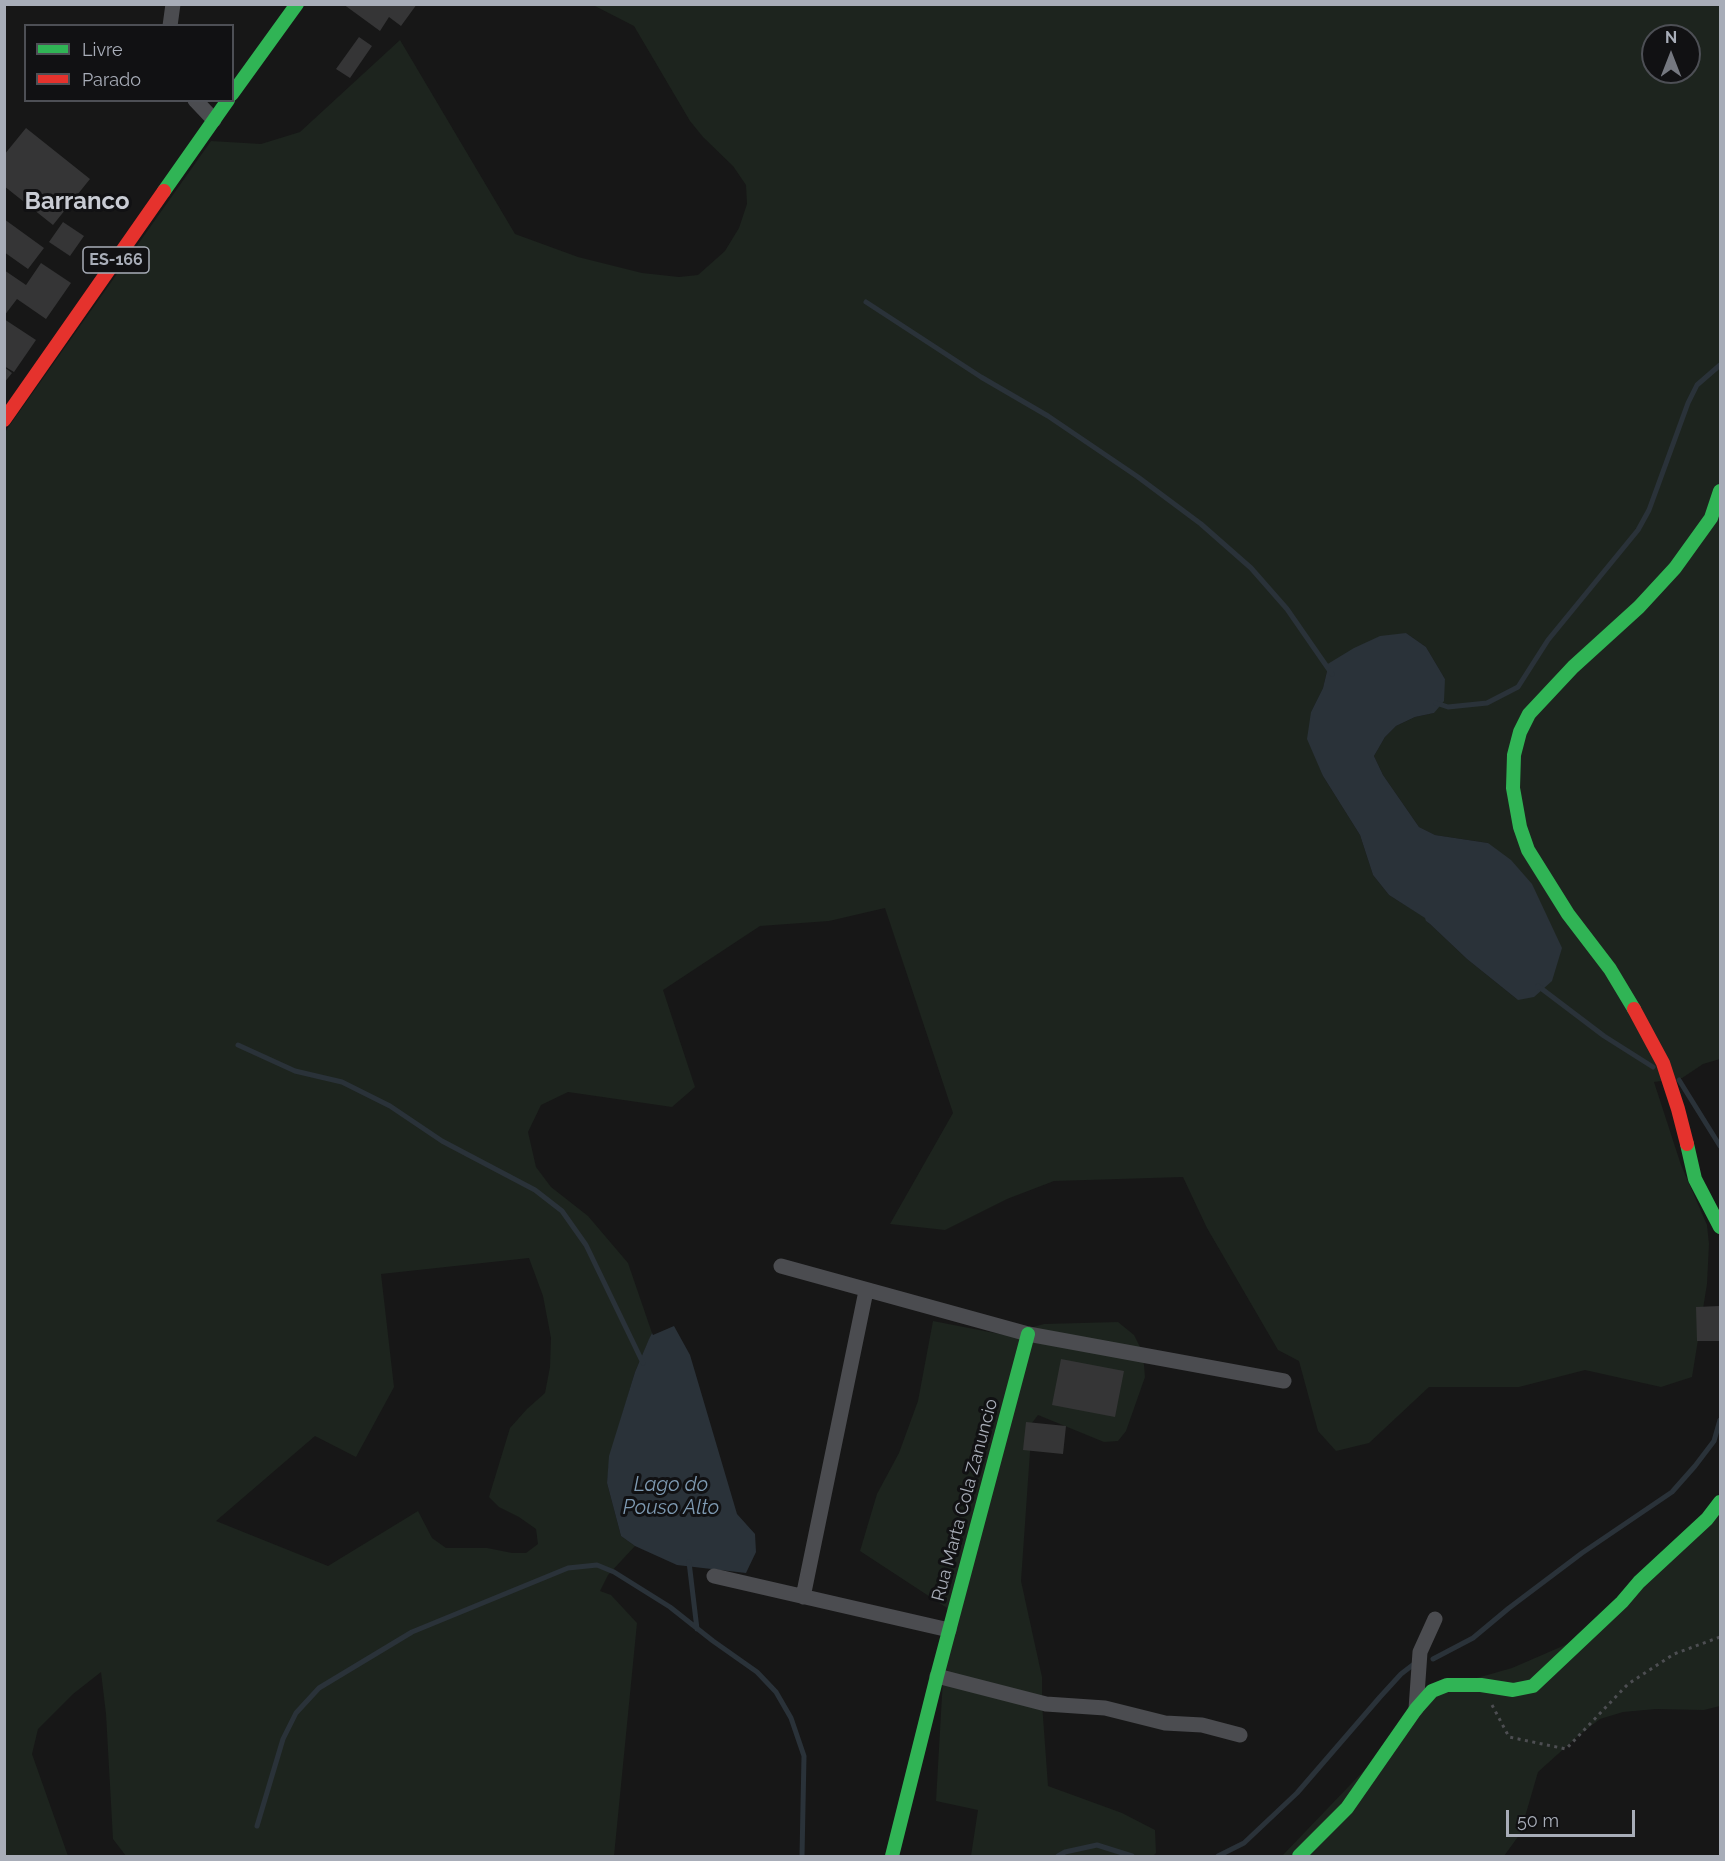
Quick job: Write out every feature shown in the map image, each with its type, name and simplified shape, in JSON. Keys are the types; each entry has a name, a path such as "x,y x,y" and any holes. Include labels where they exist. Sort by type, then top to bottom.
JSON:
{"street":[{"path":"170,24 173,4"},
{"path":"234,91 297,4"},
{"path":"197,102 214,120"},
{"name":"ES-166","path":"4,420 227,102"},
{"path":"1720,491 1711,518 1675,568 1640,607 1574,667 1529,714 1520,732 1514,755 1513,788 1520,826 1532,857 1568,914 1610,969 1630,1000 1663,1063 1678,1108 1695,1179 1720,1227"},
{"path":"781,1266 1028,1334 1284,1381"},
{"path":"803,1597 866,1291"},
{"name":"Rua Marta Cola Zanuncio","path":"892,1857 937,1676 1028,1334"},
{"path":"1299,1857 1347,1808 1416,1709 1431,1692 1447,1685 1481,1685 1513,1690 1533,1686 1707,1519 1720,1502"},
{"path":"714,1576 949,1630"},
{"path":"1416,1709 1420,1652 1435,1619"},
{"path":"937,1676 1046,1704 1105,1708 1166,1722 1203,1725 1240,1735"}],"path":[{"path":"1481,1685 1509,1737 1566,1749 1628,1684 1674,1654 1720,1637"}],"shaded area":[{"path":"593,5 1720,5 1720,1059 1703,1064 1682,1078 1654,1082 1681,1165 1707,1225 1709,1244 1707,1284 1692,1377 1661,1387 1585,1370 1519,1387 1429,1387 1369,1443 1336,1451 1318,1431 1299,1361 1278,1350 1207,1228 1183,1177 1054,1181 1007,1199 945,1230 890,1224 953,1113 885,908 829,921 760,926 663,990 695,1087 672,1107 568,1092 541,1105 528,1132 536,1167 551,1187 588,1216 628,1263 652,1333 635,1372 610,1456 607,1483 621,1536 635,1546 608,1575 600,1591 611,1595 637,1623 614,1856 126,1856 113,1839 106,1714 101,1672 73,1694 38,1729 32,1754 68,1856 5,1856 5,432 211,141 261,144 300,132 400,40 515,234 578,257 642,273 679,277 698,275 725,251 739,228 747,204 746,185 733,166 690,121 634,26","holes":["1406,633 1426,647 1445,679 1434,713 1415,717 1396,726 1385,737 1374,756 1383,775 1419,827 1435,835 1488,843 1518,1000 1467,959 1426,921 1426,918 1389,895 1373,875 1360,835 1323,776 1311,712 1323,688 1328,667","529,1258 543,1296 551,1338 550,1367 545,1393 510,1428 489,1497 499,1507 536,1529 538,1544 526,1553 487,1548 446,1548 432,1538 418,1511 328,1566 216,1521 315,1436 356,1457 394,1387 381,1274"]},
{"path":"933,1321 1005,1335 1044,1324 1118,1322 1134,1335 1143,1353 1145,1377 1126,1431 1118,1441 1104,1442 1038,1415 1032,1423 1021,1581 1042,1677 1048,1786 1122,1813 1155,1830 1156,1853 1153,1856 971,1856 978,1810 936,1801 947,1608 860,1551 877,1494 899,1453 918,1401"},
{"path":"1720,1507 1720,1706 1704,1710 1656,1709 1623,1712 1600,1719 1538,1772 1520,1834 1504,1856 1282,1856 1421,1711 1431,1691 1512,1668 1586,1636"}],"water":[{"path":"1406,633 1426,647 1445,679 1444,701 1434,713 1415,717 1396,726 1385,737 1374,756 1383,775 1419,827 1435,835 1488,843 1511,860 1532,884 1562,948 1552,981 1534,997 1518,1000 1467,959 1425,918 1389,895 1373,875 1360,835 1323,776 1307,739 1311,712 1323,688 1328,667 1326,665 1380,636"},
{"name":"Lago do Pouso Alto","path":"674,1326 690,1355 737,1514 755,1534 756,1552 746,1573 677,1565 635,1546 621,1536 607,1483 609,1456 635,1372 652,1333 653,1335"}],"building":[{"path":"343,4 417,4 401,26 389,17 380,31"},
{"path":"359,37 372,46 350,78 336,69"},
{"path":"26,128 90,179 53,225 4,186 4,155"},
{"path":"4,219 44,248 28,269 4,252"},
{"path":"63,222 84,236 70,256 49,242"},
{"path":"41,263 71,283 46,319 17,299 4,316 4,270 26,285"},
{"path":"4,319 36,340 14,372 4,366"},
{"path":"4,367 12,373 4,383"},
{"path":"1720,1306 1720,1341 1697,1341 1696,1307"},
{"path":"1061,1359 1124,1371 1115,1417 1052,1405"},
{"path":"1026,1422 1066,1426 1063,1454 1023,1450"}],"waterway":[{"path":"866,302 981,377 1048,416 1138,477 1201,524 1251,568 1287,609 1332,674"},
{"path":"1436,703 1448,707 1487,703 1518,687 1548,640 1638,530 1649,510 1688,403 1697,385 1720,365"},
{"path":"1538,986 1604,1036 1653,1067"},
{"path":"238,1045 295,1071 342,1082 390,1106 442,1141 535,1190 562,1211 586,1245 643,1363"},
{"path":"1679,1080 1720,1146"},
{"path":"1433,1659 1473,1638 1582,1553 1672,1492 1714,1441 1720,1420"},
{"path":"689,1562 697,1629"},
{"path":"257,1826 283,1739 296,1713 319,1688 412,1632 568,1568 597,1565 614,1572 670,1607 757,1672 776,1692 791,1718 804,1756 802,1856"},
{"path":"1218,1856 1244,1843 1297,1793 1380,1697 1401,1674 1414,1664"},
{"path":"1058,1856 1065,1852 1097,1845 1132,1856"}],"traffic: fast":[{"path":"234,91 297,4"},
{"path":"164,191 227,102"},
{"path":"1634,1009 1610,969 1568,914 1528,850 1520,827 1513,788 1514,755 1520,732 1529,714 1573,667 1639,607 1675,568 1711,518 1720,491"},
{"path":"1687,1144 1695,1179 1720,1227"},
{"path":"892,1856 937,1676 1028,1334"},
{"path":"1299,1856 1347,1808 1416,1709 1432,1691 1447,1685 1481,1685 1513,1690 1533,1686 1707,1519 1720,1502"}],"traffic: jam":[{"path":"4,420 164,191"},
{"path":"1634,1009 1663,1063 1687,1144"}],"district":[{"name":"Barranco","path":"77,202"}]}
